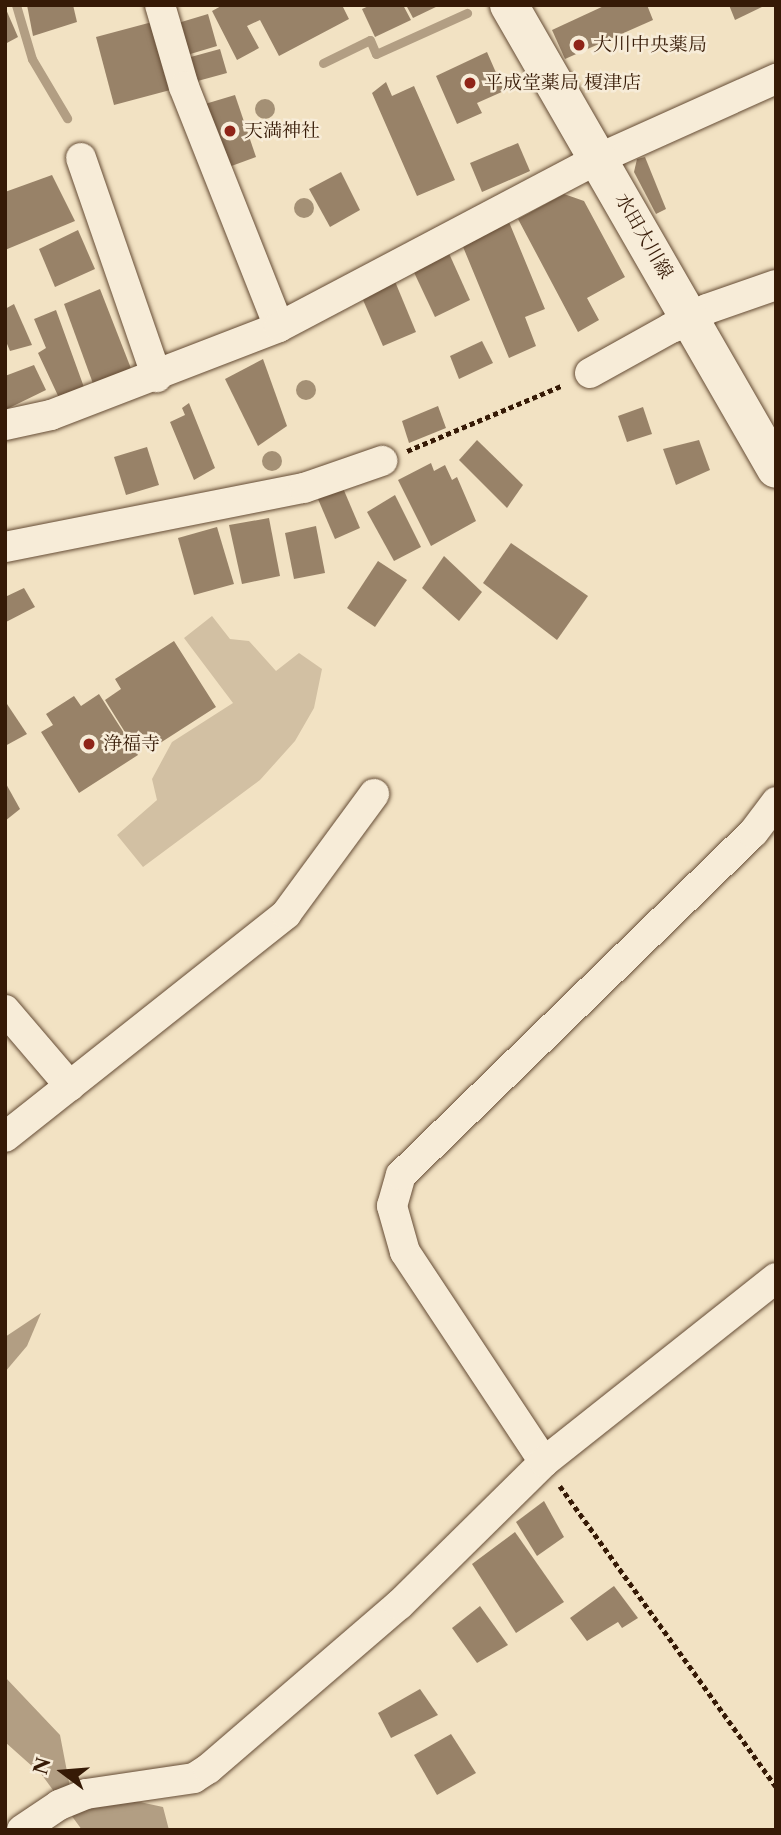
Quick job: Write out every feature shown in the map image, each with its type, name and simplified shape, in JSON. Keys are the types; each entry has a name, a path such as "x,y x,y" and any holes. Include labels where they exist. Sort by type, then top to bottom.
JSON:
{"main road":[{"name":"水田大川線","path":"509,5 600,158 776,469"}],"street":[{"path":"160,5 184,88 279,327"},
{"path":"5,425 51,415 157,377 279,327 600,158 776,79"},
{"path":"81,158 157,377"},
{"path":"590,373 671,328 693,321 708,309 776,285"},
{"path":"5,547 304,488 382,461"},
{"path":"5,1137 286,915 374,794"},
{"path":"544,1462 405,1252 392,1206 401,1175 752,833 776,802"},
{"path":"5,1010 70,1086"},
{"path":"22,1830 59,1805 86,1794 194,1778 208,1769 399,1605 544,1462 776,1278"}],"path":[{"path":"382,461 590,373"},
{"path":"544,1462 776,1787"}],"shaded area":[{"path":"212,616 230,639 249,641 276,671 299,653 322,669 314,708 295,741 260,780 143,867 117,835 157,800 152,779 172,742 233,703 184,638"},
{"path":"41,1313 27,1346 5,1372 5,1337"},
{"path":"5,1677 60,1735 70,1787 163,1807 169,1830 82,1830 42,1775 5,1742"}],"building":[{"path":"27,5 73,5 77,22 33,36"},
{"path":"223,5 342,5 349,19 279,56 260,20 247,26 259,48 237,60 212,11"},
{"path":"371,5 403,5 411,20 375,37 362,9"},
{"path":"406,5 440,5 413,18"},
{"name":"大川中央薬局","path":"606,5 647,5 653,20 565,59 552,30"},
{"path":"729,5 766,5 735,20"},
{"path":"5,7 18,37 5,44"},
{"path":"208,14 217,46 187,55 178,23"},
{"path":"156,21 174,89 114,105 96,37"},
{"path":"220,49 227,73 194,82 187,58"},
{"name":"平成堂薬局 榎津店","path":"487,52 504,91 477,103 482,113 457,124 436,76"},
{"path":"386,82 392,96 414,86 455,180 417,196 372,93"},
{"name":"天満神社","path":"235,95 256,157 226,168 205,104"},
{"path":"518,143 530,171 482,192 470,163"},
{"path":"645,157 666,209 656,214 634,172 637,159"},
{"path":"341,172 360,210 330,227 309,189"},
{"path":"52,175 75,221 5,250 5,192"},
{"path":"564,194 584,201 625,277 587,298 599,320 578,332 518,219"},
{"path":"509,222 545,309 525,317 536,346 509,358 461,242"},
{"path":"78,230 95,269 55,287 39,249"},
{"path":"447,249 470,300 435,317 411,266"},
{"path":"394,279 416,332 383,346 360,293"},
{"path":"100,289 132,371 95,389 64,304"},
{"path":"14,304 32,345 10,351 5,339 5,309"},
{"path":"56,310 85,390 60,400 38,353 46,348 34,319"},
{"path":"482,341 493,363 459,379 450,356"},
{"path":"263,359 287,426 258,446 225,379"},
{"path":"34,365 46,390 5,410 5,376"},
{"path":"189,403 215,468 194,480 170,422 185,415 182,408"},
{"path":"438,406 446,428 409,443 402,421"},
{"path":"643,407 652,434 627,442 618,416"},
{"path":"477,440 523,485 507,508 459,460"},
{"path":"699,440 710,470 676,485 663,449"},
{"path":"147,447 159,485 126,495 114,457"},
{"path":"431,463 434,471 445,465 452,480 457,477 476,521 431,546 398,480"},
{"path":"340,481 360,528 335,539 315,492"},
{"path":"395,495 421,547 394,561 367,512"},
{"path":"269,518 280,576 242,584 229,525"},
{"path":"316,526 325,573 294,579 285,533"},
{"path":"217,527 234,584 194,595 178,538"},
{"path":"511,543 588,596 557,640 483,583"},
{"path":"444,556 482,592 459,621 422,588"},
{"path":"378,561 407,580 375,627 347,608"},
{"path":"24,588 35,607 6,622 5,597"},
{"path":"174,641 216,707 157,745 150,734 133,745 105,700 121,689 115,679"},
{"name":"浄福寺","path":"99,694 138,755 79,793 41,732 53,725 46,714 74,696 81,706"},
{"path":"5,701 27,734 5,746"},
{"path":"5,782 20,809 5,821"},
{"path":"544,1501 564,1537 537,1556 516,1522"},
{"path":"515,1532 564,1602 516,1633 472,1564"},
{"path":"614,1586 638,1618 622,1628 618,1622 587,1641 570,1618"},
{"path":"480,1606 508,1645 477,1663 452,1628"},
{"path":"420,1689 438,1715 391,1738 378,1713"},
{"path":"451,1734 476,1773 437,1795 414,1755"}],"waterway":[{"path":"16,5 32,59 67,118"},
{"path":"323,63 370,40 376,54 467,13"}],"place":[{"name":"大川中央薬局","path":"579,45"},
{"name":"平成堂薬局 榎津店","path":"470,83"},
{"name":"天満神社","path":"230,131"},
{"name":"浄福寺","path":"89,744"}]}
